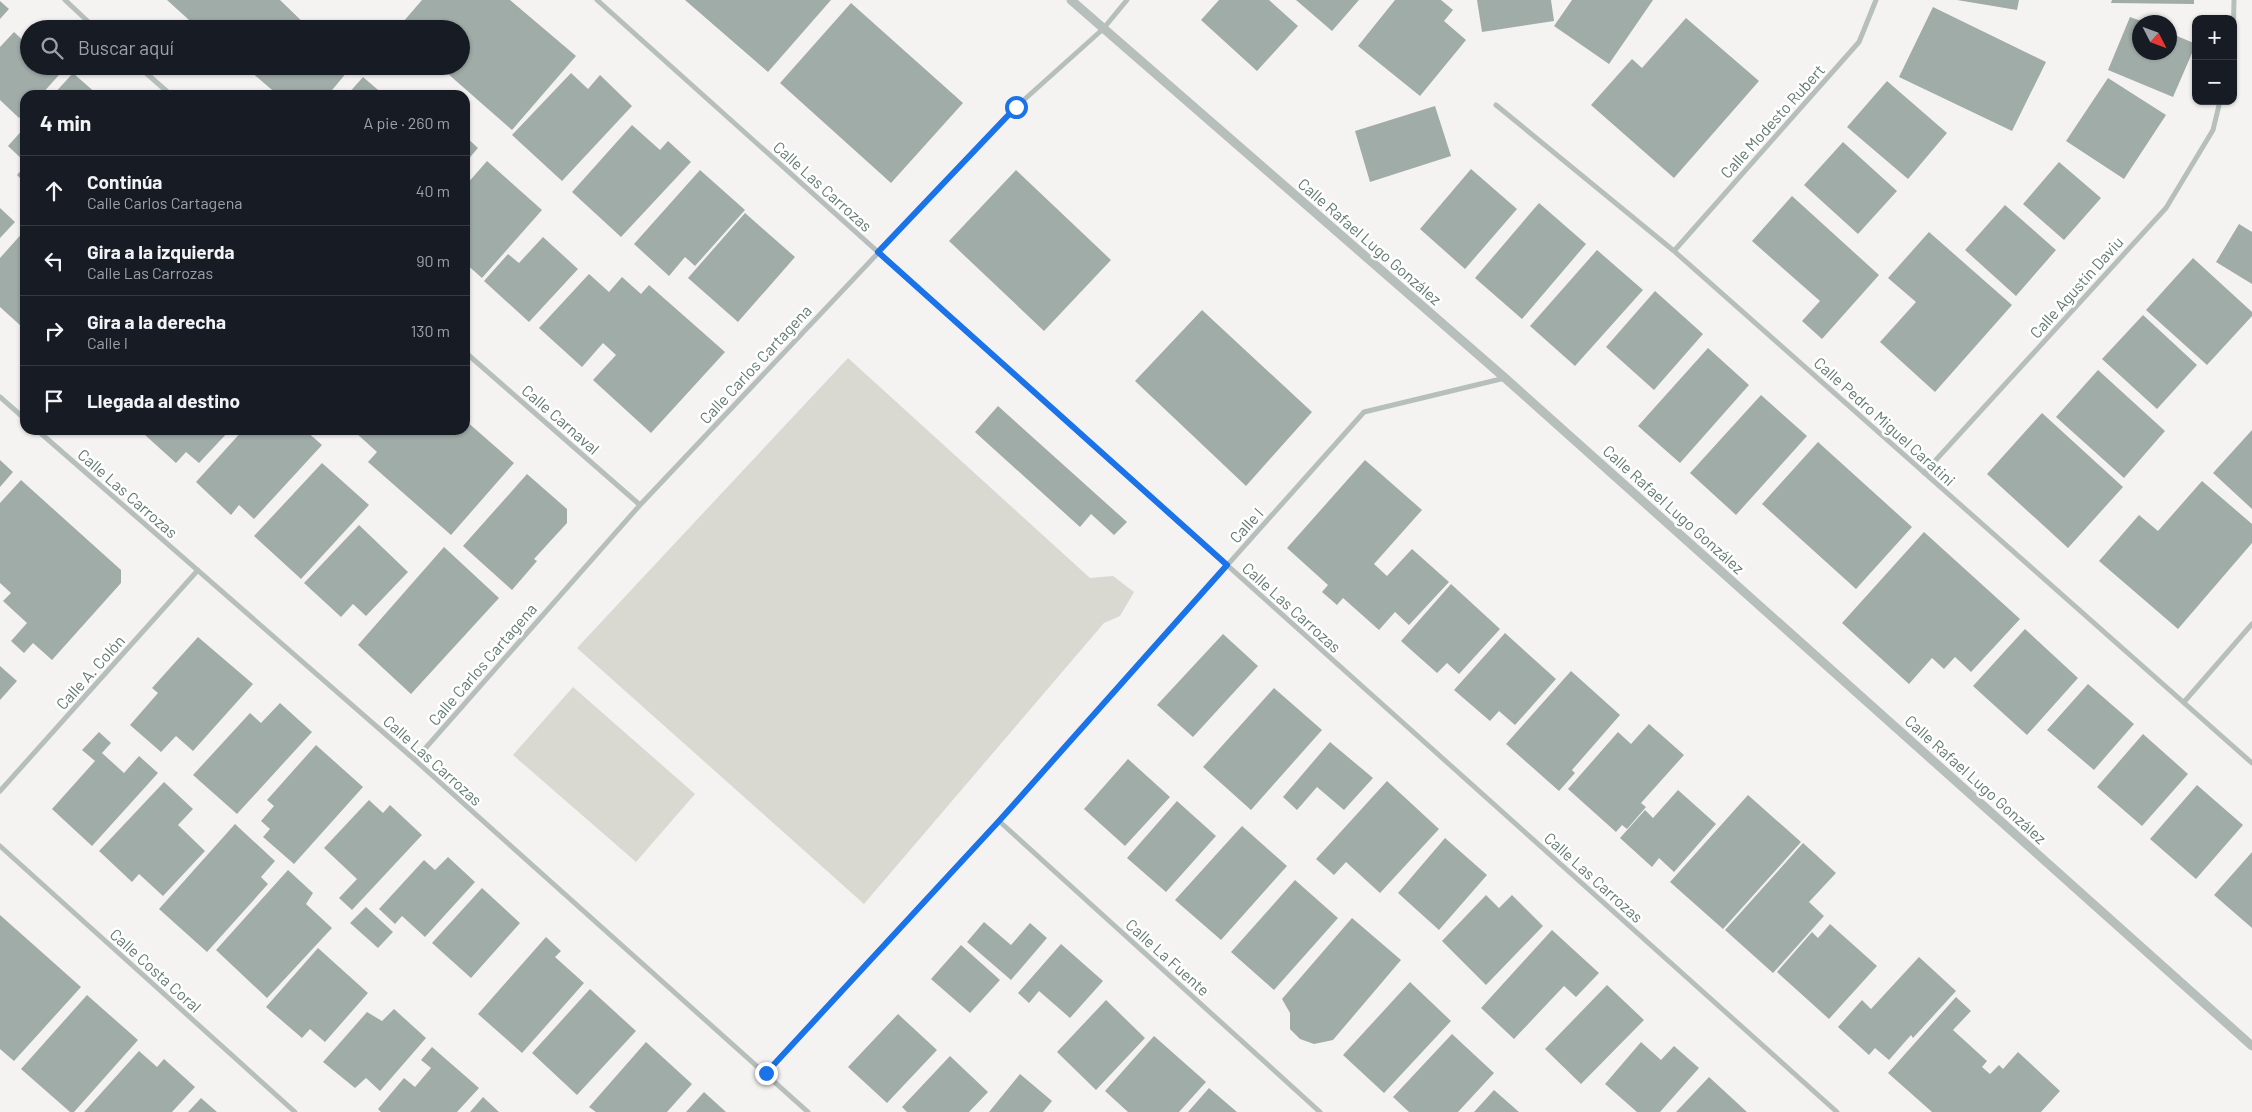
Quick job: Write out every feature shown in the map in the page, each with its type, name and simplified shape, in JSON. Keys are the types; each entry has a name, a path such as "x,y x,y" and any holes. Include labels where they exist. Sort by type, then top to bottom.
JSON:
{"street":[{"path":"65,0 86,20"},
{"name":"Calle Las Carrozas","path":"597,0 1837,1112"},
{"name":"Calle Rafael Lugo González","path":"1071,0 1504,378 2252,1046"},
{"name":"Calle Carlos Cartagena","path":"415,760 640,505 1016,107 1103,29 1127,0"},
{"name":"Calle Modesto Rubert","path":"1674,251 1859,42 1876,0"},
{"path":"2234,0 2234,15"},
{"path":"148,75 165,90"},
{"name":"Calle Pedro Miguel Caratini","path":"1496,105 1674,251 2252,763"},
{"name":"Calle Agustín Daviu","path":"1924,473 2166,208 2213,130 2219,105"},
{"name":"Calle Carnaval","path":"470,356 640,505"},
{"name":"Calle I","path":"766,1073 999,821 1364,412 1504,378"},
{"path":"0,397 20,415"},
{"name":"Calle Las Carrozas","path":"44,435 415,760 808,1112"},
{"name":"Calle A. Colón","path":"0,791 198,570"},
{"path":"2184,702 2252,624"},
{"name":"Calle La Fuente","path":"999,821 1320,1112"},
{"name":"Calle Costa Coral","path":"0,846 295,1112"}],"shaded area":[{"path":"848,358 1090,578 1113,576 1134,592 1120,616 1104,623 864,904 577,648"},
{"path":"573,687 695,794 636,862 513,755"}],"building":[{"path":"167,0 280,0 301,20 189,20"},
{"path":"422,0 510,0 576,56 512,130 470,93 470,90 466,90 449,75 470,75 470,20 405,20"},
{"path":"685,0 831,0 768,72"},
{"path":"1219,0 1269,0 1298,26 1257,71 1201,20"},
{"path":"1296,0 1359,0 1332,31"},
{"path":"1395,0 1441,0 1453,10 1444,21 1466,40 1420,96 1358,46"},
{"path":"1477,0 1551,0 1554,21 1482,32"},
{"path":"1572,0 1653,0 1609,64 1554,26"},
{"path":"1957,0 2019,0 2017,10"},
{"path":"2112,0 2194,0 2194,4 2111,3"},
{"path":"0,1 9,9 0,19"},
{"path":"851,3 963,103 891,183 780,83"},
{"path":"1933,7 2046,62 2012,131 1899,77"},
{"path":"2130,17 2132,18 2132,60 2177,60 2177,36 2192,42 2192,53 2173,97 2108,70"},
{"path":"1686,18 1759,81 1674,178 1591,105 1632,59 1642,68"},
{"path":"14,32 20,38 20,75 59,75 45,90 20,90 19,118 0,100 0,47"},
{"path":"571,73 588,89 600,75 632,106 562,181 512,135"},
{"path":"71,75 75,75 92,90 58,90"},
{"path":"255,75 345,75 332,90 272,90"},
{"path":"363,77 378,90 351,90"},
{"path":"2108,78 2166,115 2124,179 2066,141"},
{"path":"1887,81 1947,133 1908,179 1847,127"},
{"path":"1435,106 1451,156 1370,182 1355,131"},
{"path":"632,125 660,150 668,141 691,162 621,237 572,192"},
{"path":"20,133 20,157 8,146"},
{"path":"470,141 478,148 470,157"},
{"path":"1843,142 1897,191 1858,234 1804,185"},
{"path":"487,161 542,210 482,278 470,267 470,180"},
{"path":"2059,162 2101,198 2064,240 2023,204"},
{"path":"1471,169 1517,209 1465,269 1420,229"},
{"path":"700,170 745,210 695,266 685,257 669,276 634,244"},
{"path":"1016,170 1111,260 1044,331 949,241"},
{"path":"1792,196 1879,275 1822,339 1802,321 1820,301 1752,241"},
{"path":"1539,203 1586,244 1522,319 1475,278"},
{"path":"2005,205 2056,250 2016,296 1965,250"},
{"path":"0,208 15,222 0,238"},
{"path":"745,213 795,257 738,322 688,278"},
{"path":"2239,224 2252,232 2252,284 2216,262"},
{"path":"1929,232 2012,305 1935,392 1880,342 1916,302 1888,278"},
{"path":"20,236 20,325 0,307 0,258"},
{"path":"543,237 578,269 529,322 484,281 508,254 519,263"},
{"path":"1597,250 1643,290 1575,366 1530,326"},
{"path":"2193,258 2252,312 2252,316 2207,365 2146,310"},
{"path":"589,274 609,292 622,277 641,294 649,285 725,352 651,433 593,380 616,355 603,343 582,367 539,328"},
{"path":"1655,291 1703,334 1654,390 1606,347"},
{"path":"1202,310 1312,412 1246,486 1135,381"},
{"path":"2143,315 2197,365 2157,409 2102,359"},
{"path":"1708,348 1749,385 1680,463 1638,426"},
{"path":"2098,370 2165,431 2124,478 2056,417"},
{"path":"1761,395 1807,436 1736,515 1690,473"},
{"path":"998,406 1127,522 1114,535 1091,514 1080,527 975,432"},
{"path":"2042,413 2123,487 2068,548 1987,474"},
{"path":"470,424 514,463 451,535 368,462 377,452 358,435 470,435"},
{"path":"2252,430 2252,509 2213,473"},
{"path":"145,435 225,435 199,463 186,452 176,463"},
{"path":"238,435 311,435 322,445 254,519 239,505 231,515 196,482"},
{"path":"1818,442 1912,527 1856,589 1762,504"},
{"path":"0,460 13,472 0,487"},
{"path":"1365,460 1422,510 1374,564 1387,576 1412,549 1449,582 1409,625 1395,612 1379,630 1343,598 1337,605 1322,592 1328,585 1287,548"},
{"path":"322,463 369,505 301,579 254,536"},
{"path":"527,474 567,509 567,523 534,559 537,561 512,590 463,546"},
{"path":"21,480 121,570 121,583 52,660 33,643 24,653 11,641 27,623 3,601 11,593 0,583 0,503"},
{"path":"2202,481 2252,524 2252,543 2178,629 2099,561 2139,515 2158,531"},
{"path":"359,525 408,572 366,616 353,604 341,617 304,583"},
{"path":"1924,532 2020,619 1971,672 1955,657 1944,669 1932,658 1909,684 1842,623"},
{"path":"444,547 499,598 411,694 358,645"},
{"path":"1451,584 1500,629 1459,674 1447,663 1437,673 1401,641"},
{"path":"2025,629 2078,678 2027,735 1973,686"},
{"path":"1505,633 1556,679 1515,725 1499,711 1490,721 1454,690"},
{"path":"1223,634 1258,666 1193,737 1157,705"},
{"path":"198,637 253,684 193,751 176,736 161,752 130,725 158,693 152,688"},
{"path":"0,666 17,681 0,700"},
{"path":"1571,671 1620,715 1572,770 1575,773 1559,791 1506,744"},
{"path":"2088,684 2134,724 2094,770 2047,730"},
{"path":"1274,688 1322,730 1251,810 1203,767"},
{"path":"280,703 312,732 237,814 193,775 250,713 261,723"},
{"path":"1649,724 1684,755 1641,803 1646,807 1627,829 1622,825 1616,832 1568,789 1618,732 1631,744"},
{"path":"99,732 111,743 102,753 124,773 139,756 158,773 92,846 52,809 95,761 82,750"},
{"path":"2143,734 2188,774 2142,826 2097,787"},
{"path":"1330,742 1373,778 1344,810 1317,787 1297,810 1283,797"},
{"path":"316,745 363,787 294,864 263,837 270,829 261,821 274,806 267,800"},
{"path":"1128,759 1170,797 1125,846 1084,809"},
{"path":"1387,781 1439,829 1380,893 1346,862 1334,875 1316,859"},
{"path":"164,782 193,809 178,825 205,851 163,896 139,874 132,882 99,851"},
{"path":"2197,785 2243,825 2196,879 2150,839"},
{"path":"1678,790 1716,824 1674,872 1659,858 1652,867 1620,838 1645,810 1653,818"},
{"path":"1748,795 1801,842 1723,929 1670,882"},
{"path":"369,800 383,813 390,805 422,835 352,910 339,898 357,879 324,848"},
{"path":"1177,801 1216,836 1166,892 1127,858"},
{"path":"235,824 275,861 261,877 268,884 207,952 159,909"},
{"path":"1242,826 1287,866 1221,940 1175,900"},
{"path":"1445,838 1487,875 1439,930 1398,893"},
{"path":"1803,843 1836,873 1809,902 1824,916 1773,973 1725,930"},
{"path":"2252,852 2252,928 2214,895"},
{"path":"448,857 475,882 425,937 402,916 395,924 379,909 424,860 435,870"},
{"path":"288,870 313,893 306,904 332,928 267,998 216,950"},
{"path":"1295,880 1338,918 1274,990 1231,952"},
{"path":"482,888 520,923 471,978 432,943"},
{"path":"1486,895 1499,908 1512,895 1543,926 1486,985 1442,941"},
{"path":"366,907 393,932 378,948 350,923"},
{"path":"0,915 81,987 14,1061 0,1049"},
{"path":"1352,918 1401,960 1333,1040 1314,1044 1300,1039 1290,1029 1290,1013 1282,999"},
{"path":"984,922 1011,945 1030,923 1047,938 1011,980 967,942"},
{"path":"1830,924 1877,966 1829,1019 1777,972 1812,932 1818,938"},
{"path":"1552,930 1599,973 1576,997 1564,986 1514,1039 1481,1008"},
{"path":"546,937 561,951 555,957 584,983 522,1053 478,1014"},
{"path":"1061,944 1103,981 1070,1018 1039,991 1029,1003 1018,993"},
{"path":"961,945 1000,980 970,1013 931,979"},
{"path":"318,948 368,993 325,1042 310,1029 302,1038 266,1007"},
{"path":"1919,957 1956,991 1913,1038 1911,1035 1889,1060 1875,1048 1869,1055 1838,1027 1862,1000 1871,1009"},
{"path":"1410,982 1451,1021 1384,1093 1343,1055"},
{"path":"1607,985 1644,1020 1581,1084 1545,1049"},
{"path":"590,989 636,1031 577,1095 532,1053"},
{"path":"87,995 138,1040 74,1112 70,1112 21,1069"},
{"path":"1956,997 1971,1011 1953,1030 1987,1061 1982,1067 1990,1074 1999,1065 2003,1069 2018,1052 2060,1091 2041,1112 1932,1112 1888,1073"},
{"path":"1106,1000 1145,1038 1096,1090 1057,1052"},
{"path":"394,1009 426,1038 380,1091 366,1078 355,1088 323,1062 367,1012 382,1021"},
{"path":"898,1014 937,1050 887,1103 848,1067"},
{"path":"1452,1034 1494,1073 1458,1112 1409,1112 1393,1097"},
{"path":"1154,1036 1206,1082 1179,1112 1128,1112 1105,1091"},
{"path":"646,1042 692,1084 667,1112 596,1112 589,1107"},
{"path":"1641,1042 1661,1060 1674,1046 1699,1068 1660,1112 1637,1112 1605,1084"},
{"path":"432,1047 479,1088 457,1112 381,1112 378,1109 404,1078 415,1087 431,1068 421,1060"},
{"path":"139,1051 157,1067 164,1059 195,1087 172,1112 84,1112"},
{"path":"950,1056 988,1092 969,1112 907,1112 902,1107"},
{"path":"1020,1074 1052,1101 1043,1112 989,1112"},
{"path":"1709,1077 1747,1112 1676,1112"},
{"path":"1209,1088 1237,1112 1188,1112"},
{"path":"1494,1090 1519,1112 1474,1112"},
{"path":"704,1092 726,1112 686,1112"},
{"path":"483,1097 499,1112 470,1112"},
{"path":"201,1098 217,1112 188,1112"}],"route":[{"path":"766,1073 999,821 1227,565 878,252 1016,107"}]}
